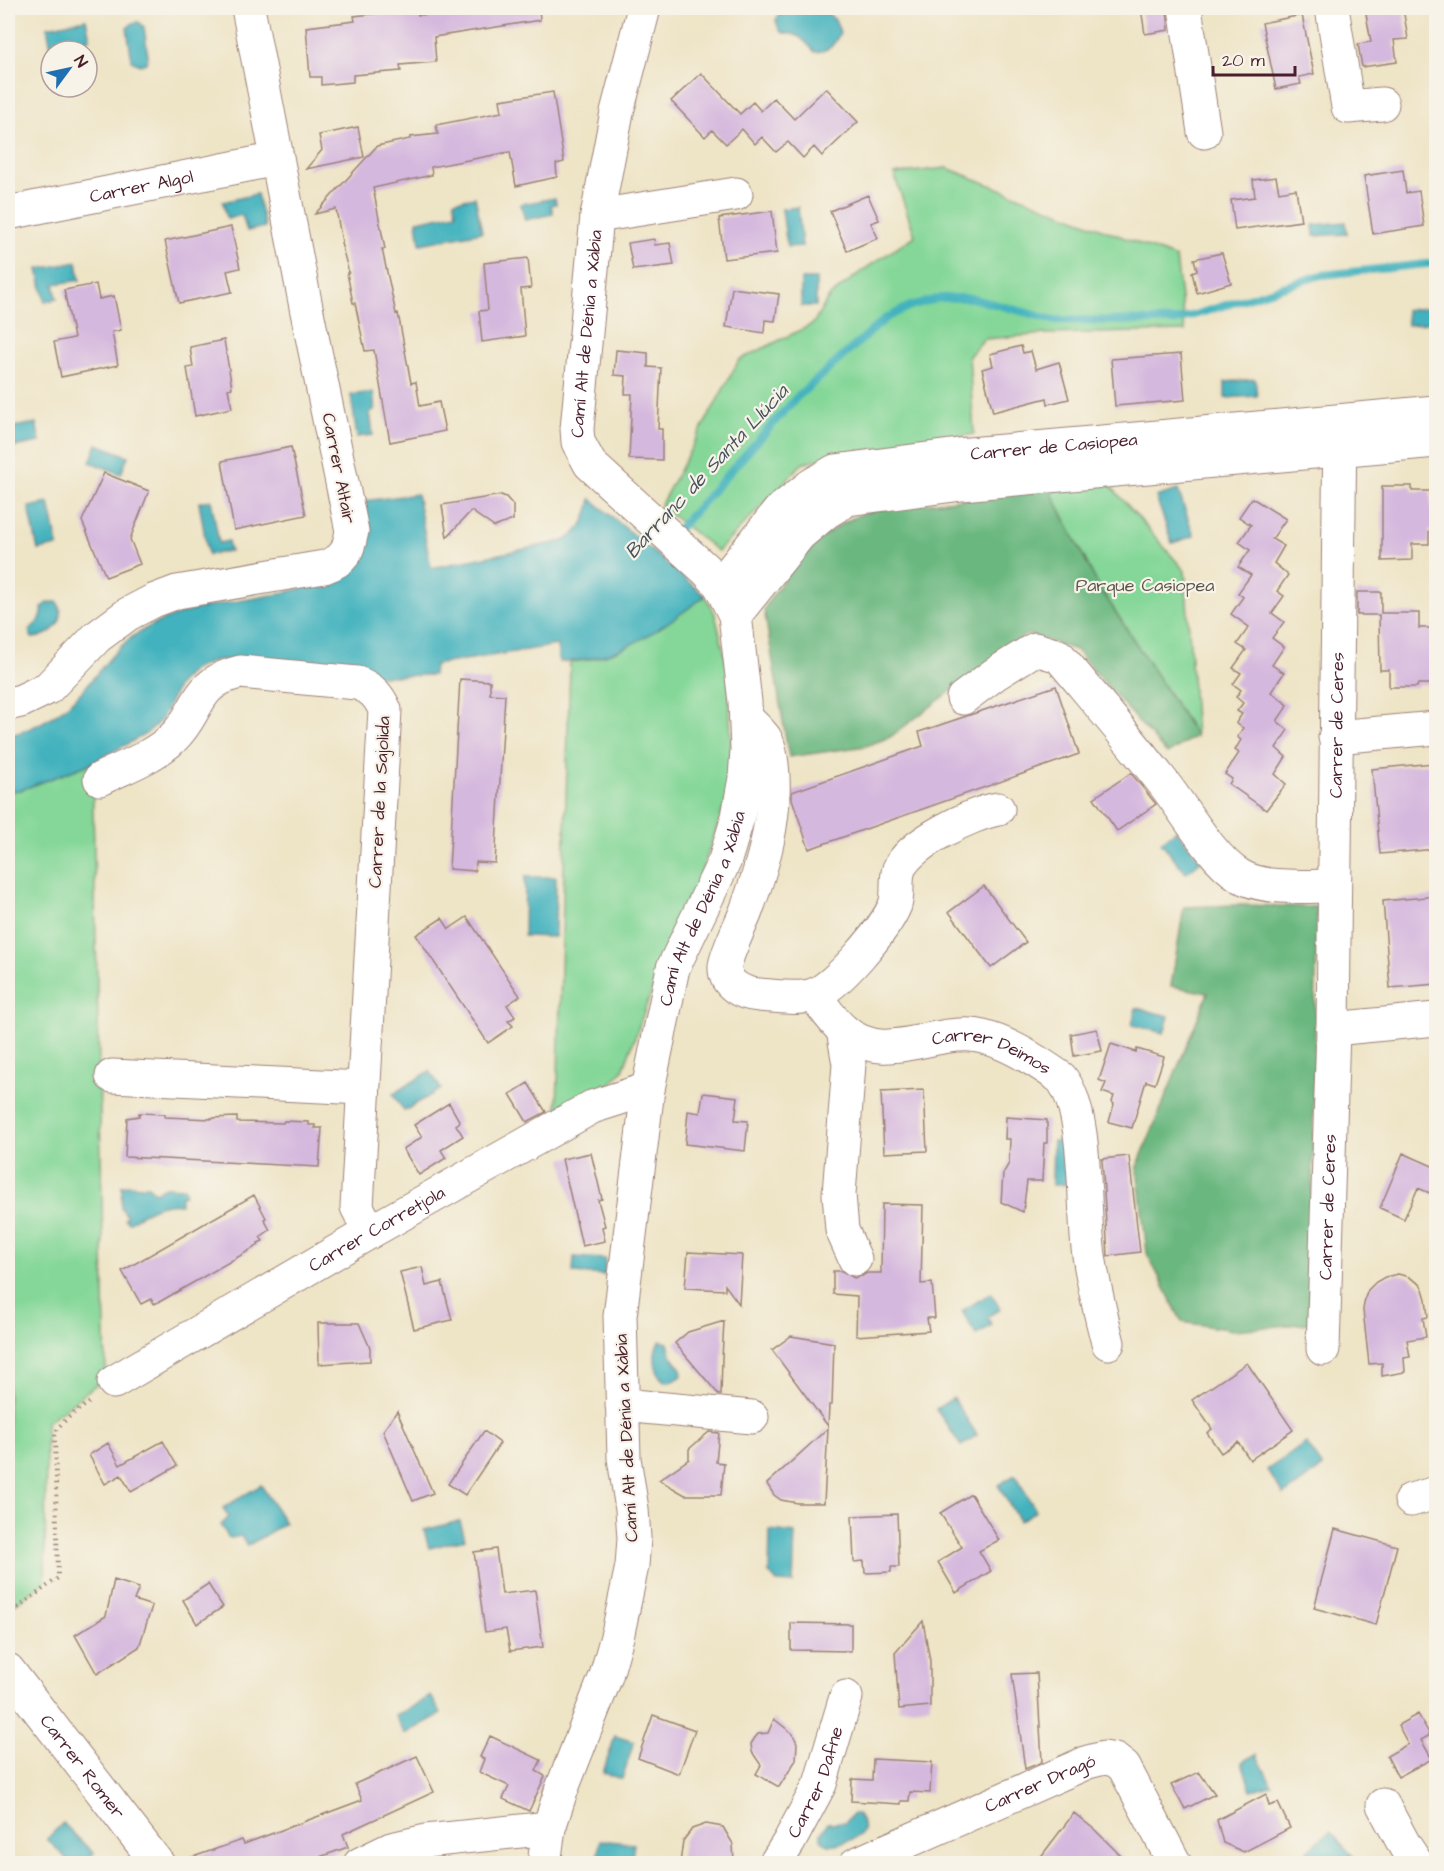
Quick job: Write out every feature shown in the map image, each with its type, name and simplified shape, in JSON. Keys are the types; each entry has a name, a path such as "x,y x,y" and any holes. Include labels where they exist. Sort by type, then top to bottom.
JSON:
{"street":[{"name":"Carrer Altair","path":"8,704 28,698 48,688 98,637 128,614 153,601 177,591 324,567 337,563 345,554 352,531 248,8"},
{"name":"Camí Alt de Dénia a Xàbia","path":"544,1863 549,1828 561,1791 606,1676 632,1566 634,1538 624,1458 620,1316 648,1089 674,968 725,860 738,817 747,750 746,718 735,615 713,577 590,464 578,442 577,429 597,216 617,112 644,8"},
{"path":"1185,8 1204,132"},
{"path":"1332,8 1348,107 1382,104"},
{"name":"Carrer Algol","path":"8,213 277,159"},
{"path":"597,216 736,194"},
{"name":"Carrer de Casiopea","path":"735,615 800,534 825,513 848,499 1340,435 1437,412"},
{"name":"Carrer de Casiopea","path":"713,577 779,511 810,486 835,471 958,454 1340,435 1437,441"},
{"name":"Carrer de Ceres","path":"1323,1349 1333,1029 1340,435"},
{"path":"963,698 995,674 1035,649 1059,656 1161,779 1218,857 1231,869 1259,883 1333,886"},
{"name":"Carrer de la Sajolida","path":"100,779 149,755 173,738 188,721 198,698 207,688 226,675 240,672 357,684 367,687 376,694 385,710 357,1207 370,1232"},
{"path":"746,718 766,739 774,782 772,821 766,850 752,895 725,965 728,979 735,988 747,994 799,998 830,986 884,925 896,903 899,869 909,856 940,832 962,820 981,812 998,809"},
{"path":"1335,737 1437,728"},
{"name":"Carrer Deimos","path":"814,994 843,1030 859,1041 872,1046 887,1048 951,1036 984,1037 1004,1044 1061,1078 1066,1084 1075,1107 1083,1162 1088,1248 1095,1292 1108,1343"},
{"path":"1333,1029 1437,1019"},
{"path":"843,1030 849,1064 839,1194 842,1230 855,1259"},
{"path":"112,1076 363,1088"},
{"name":"Carrer Corretjola","path":"114,1382 370,1232 592,1107 648,1089"},
{"path":"622,1405 752,1417"},
{"name":"Carrer Romer","path":"11,1680 158,1863"},
{"name":"Carrer Dafne","path":"775,1863 820,1784 846,1697"},
{"name":"Carrer Dragó","path":"856,1863 1012,1794 1088,1762 1104,1758 1115,1760 1124,1767 1174,1863"},
{"path":"1383,1805 1417,1863"},
{"path":"360,1863 390,1849 426,1841 549,1828"}],"path":[{"path":"8,1615 58,1578 55,1433 71,1415 94,1400 114,1382"}],"green space":[{"path":"947,168 1176,258 1185,331 1047,334 984,339 969,356 974,434 813,460 802,464 718,551 660,506 739,360 813,324 829,297 863,270 915,236 894,174"},
{"name":"Parque Casiopea","path":"1109,484 1185,571 1196,736 1098,585 1049,488"},
{"path":"1049,488 1098,585 1196,736 1167,754 1076,650 1027,634 890,737 866,746 789,757 764,609 782,582 804,556 829,533 865,513 893,507"},
{"path":"705,596 715,614 729,673 732,784 692,899 667,949 623,1070 610,1084 557,1110 570,662 588,660 624,648 659,629"},
{"path":"92,763 106,1377 46,1423 45,1582 8,1609 8,791 21,790"},
{"path":"1238,905 1317,907 1310,1323 1234,1330 1182,1322 1147,1253 1137,1167 1208,993 1171,986 1184,907"}],"water":[{"path":"784,8 822,8 835,20 840,32 836,40 828,49 815,52 799,36 781,32 776,20"},
{"path":"86,19 90,39 49,39 47,27"},
{"path":"139,22 144,27 148,56 146,63 140,65 132,61 127,28"},
{"path":"257,194 265,227 247,231 242,215 227,219 223,202"},
{"path":"475,197 482,232 420,244 417,221 456,213 454,201"},
{"path":"555,198 556,204 551,205 553,214 525,220 521,204"},
{"path":"798,207 802,246 787,247 782,209"},
{"path":"1346,222 1347,234 1314,236 1313,225"},
{"path":"77,262 80,280 54,284 57,299 45,302 38,269"},
{"path":"801,279 816,279 816,306 801,306"},
{"path":"1436,307 1436,322 1407,325 1406,310"},
{"path":"1255,379 1257,396 1225,398 1225,382"},
{"path":"373,392 375,410 370,412 373,435 357,437 351,395"},
{"path":"36,423 40,442 8,448 8,428"},
{"path":"97,444 128,456 121,474 90,462"},
{"path":"1178,490 1194,536 1172,543 1156,497"},
{"path":"417,494 431,568 564,541 583,524 591,499 705,596 671,621 637,641 619,650 580,660 559,662 557,645 434,665 433,675 380,676 257,660 216,660 193,670 178,685 162,719 146,734 92,763 21,790 8,791 8,736 40,724 68,705 116,652 138,633 154,624 188,612 331,581 357,502"},
{"path":"211,500 219,543 228,541 230,551 208,555 199,502"},
{"path":"49,503 58,546 38,550 29,507"},
{"path":"52,602 57,602 60,609 61,616 56,627 45,635 32,638 29,630 41,618 42,608"},
{"path":"1176,830 1201,861 1186,873 1161,842"},
{"path":"525,877 556,877 555,937 524,936"},
{"path":"1136,1008 1169,1016 1164,1033 1132,1025"},
{"path":"430,1071 441,1089 404,1111 393,1094"},
{"path":"1068,1140 1070,1184 1052,1185 1053,1141"},
{"path":"122,1185 148,1186 155,1192 165,1187 185,1188 185,1195 181,1196 181,1204 167,1204 153,1208 129,1223 121,1208"},
{"path":"574,1257 605,1259 605,1275 573,1273"},
{"path":"991,1293 1000,1309 987,1317 992,1325 976,1335 962,1311"},
{"path":"660,1341 668,1343 671,1355 681,1369 682,1375 674,1381 667,1382 661,1378 655,1364 655,1355"},
{"path":"953,1398 977,1435 961,1446 936,1409"},
{"path":"1306,1443 1323,1467 1284,1495 1267,1470"},
{"path":"1015,1475 1036,1511 1019,1521 998,1485"},
{"path":"261,1485 285,1523 247,1546 241,1536 228,1537 221,1525 229,1517 223,1508"},
{"path":"460,1521 465,1539 429,1548 424,1530"},
{"path":"770,1530 795,1533 793,1583 777,1582 769,1573"},
{"path":"431,1696 441,1714 405,1734 395,1716"},
{"path":"615,1736 634,1742 622,1779 603,1773"},
{"path":"1256,1754 1272,1785 1251,1790 1242,1762"},
{"path":"853,1814 858,1814 863,1826 863,1831 857,1837 829,1845 821,1839 821,1833 828,1823 845,1822"},
{"path":"63,1823 94,1854 83,1863 71,1863 47,1839"},
{"path":"1330,1831 1359,1863 1318,1863 1307,1851"},
{"path":"600,1840 634,1844 631,1863 597,1863"}],"building":[{"path":"467,8 539,8 540,20 434,37 436,62 400,65 401,71 353,75 353,82 321,85 321,77 310,77 306,27 355,21 354,16 417,9 418,15 468,12"},
{"path":"1141,8 1167,8 1169,30 1145,34"},
{"path":"1372,8 1403,8 1408,39 1394,40 1397,62 1362,67 1358,44 1371,42 1366,14 1373,12"},
{"path":"1302,15 1314,74 1299,77 1301,84 1276,89 1262,23"},
{"path":"701,73 740,114 753,102 761,111 774,98 794,119 826,88 858,122 822,156 814,147 803,158 788,142 776,152 762,137 755,144 742,129 726,144 712,130 705,137 671,101"},
{"path":"553,92 564,162 556,164 557,177 516,186 510,152 431,167 432,175 373,188 385,249 382,249 396,314 398,313 411,383 416,382 420,406 439,402 445,431 390,442 374,350 365,351 355,303 353,303 336,209 315,214 377,146 410,139 410,137 438,134 436,125 502,112 500,100"},
{"path":"358,127 364,157 306,169 322,150 319,135"},
{"path":"1403,170 1406,193 1419,191 1424,226 1373,234 1364,176"},
{"path":"1276,177 1279,192 1296,189 1301,221 1235,230 1231,200 1255,197 1253,180"},
{"path":"868,195 879,220 871,223 878,238 847,251 830,211"},
{"path":"772,211 777,253 724,259 719,218"},
{"path":"231,227 240,268 227,271 232,292 179,303 165,241"},
{"path":"654,239 655,245 670,243 674,265 633,270 628,243"},
{"path":"1222,253 1231,283 1197,293 1192,272 1197,270 1194,259"},
{"path":"528,258 531,288 521,289 525,336 482,342 479,311 488,310 484,263"},
{"path":"96,284 99,299 114,296 121,330 112,332 118,365 61,377 54,342 74,338 64,290"},
{"path":"732,288 779,294 775,321 765,320 764,333 726,327"},
{"path":"224,340 232,388 228,389 232,408 195,416 187,368 193,367 190,347"},
{"path":"1021,346 1023,353 1031,351 1036,369 1059,362 1069,399 1048,404 1047,398 993,412 982,369 993,366 990,354"},
{"path":"616,350 648,353 648,367 661,368 658,429 662,429 662,460 629,459 632,394 625,394 626,376 614,375"},
{"path":"1181,354 1185,400 1115,406 1111,359"},
{"path":"291,447 306,515 234,530 222,461"},
{"path":"104,473 149,491 130,539 140,564 106,577 82,521"},
{"path":"1382,486 1412,486 1412,491 1430,491 1434,530 1429,531 1429,544 1412,544 1412,560 1382,561"},
{"path":"501,495 513,505 513,520 494,527 471,511 447,537 442,505"},
{"path":"1252,498 1286,519 1272,539 1284,546 1274,563 1288,575 1277,591 1284,596 1272,613 1284,622 1272,638 1284,647 1272,665 1284,673 1271,692 1288,705 1277,721 1288,730 1276,748 1286,757 1275,774 1286,784 1266,810 1229,784 1232,779 1225,774 1239,753 1235,750 1241,740 1237,737 1243,728 1236,723 1242,714 1237,711 1243,703 1236,697 1241,690 1233,684 1241,673 1233,668 1246,650 1237,644 1249,627 1231,614 1243,597 1238,593 1251,575 1238,567 1250,550 1239,542 1251,525 1239,517"},
{"path":"1357,592 1381,592 1381,613 1419,613 1419,628 1433,628 1434,654 1437,654 1437,684 1389,687 1389,670 1380,670 1379,615 1357,615"},
{"path":"460,679 490,681 490,694 505,695 495,863 476,862 475,871 449,869"},
{"path":"1056,686 1079,754 809,849 792,799 792,792 923,746 919,732"},
{"path":"1434,763 1437,784 1437,849 1380,854 1372,769"},
{"path":"1131,773 1156,804 1117,831 1094,798"},
{"path":"984,886 1026,942 991,968 949,912"},
{"path":"1437,896 1437,984 1390,988 1383,901"},
{"path":"467,917 520,996 507,1005 515,1017 508,1021 513,1026 488,1043 416,935 442,918 449,929"},
{"path":"1097,1029 1102,1051 1074,1056 1071,1034"},
{"path":"1111,1044 1136,1052 1137,1049 1164,1057 1155,1084 1146,1081 1132,1128 1109,1122 1114,1096 1102,1092 1106,1083 1099,1080"},
{"path":"528,1083 546,1112 527,1122 510,1094"},
{"path":"924,1090 927,1151 884,1153 881,1092"},
{"path":"703,1093 738,1097 735,1120 748,1121 745,1151 685,1144 688,1111 700,1113"},
{"path":"449,1103 460,1122 456,1125 463,1136 441,1150 446,1158 419,1175 403,1149 422,1137 414,1125"},
{"path":"139,1113 165,1114 165,1117 211,1119 237,1117 237,1122 309,1122 309,1125 315,1125 315,1128 322,1128 319,1167 125,1157 127,1118 139,1116"},
{"path":"1006,1117 1047,1120 1047,1143 1044,1143 1042,1181 1027,1181 1023,1212 1001,1202 1003,1174 1009,1163 1010,1139 1005,1139"},
{"path":"591,1153 602,1199 598,1200 605,1226 602,1227 605,1241 582,1246 562,1159"},
{"path":"1403,1153 1437,1168 1437,1196 1418,1188 1404,1219 1380,1208"},
{"path":"1129,1156 1140,1252 1108,1256 1102,1159"},
{"path":"254,1195 270,1230 260,1237 263,1241 258,1243 259,1245 161,1301 154,1304 151,1299 141,1304 122,1271"},
{"path":"882,1204 923,1205 921,1284 932,1283 935,1318 927,1318 929,1331 856,1336 857,1296 833,1294 833,1271 842,1271 854,1278 867,1273 881,1273"},
{"path":"688,1252 742,1255 739,1304 725,1285 725,1290 685,1288"},
{"path":"422,1267 426,1286 442,1282 452,1320 414,1329 400,1272"},
{"path":"1398,1274 1409,1277 1420,1284 1423,1289 1428,1317 1423,1318 1426,1337 1407,1340 1410,1357 1404,1358 1405,1372 1382,1376 1382,1363 1369,1364 1363,1310 1368,1290 1385,1277"},
{"path":"724,1321 721,1395 719,1395 675,1343 688,1332"},
{"path":"318,1323 359,1323 370,1348 370,1361 319,1364"},
{"path":"791,1336 834,1343 832,1405 829,1405 828,1426 772,1350"},
{"path":"1247,1363 1293,1430 1250,1460 1238,1442 1221,1453 1207,1433 1212,1429 1192,1400"},
{"path":"397,1411 433,1493 413,1501 383,1431"},
{"path":"828,1428 824,1503 797,1503 781,1500 774,1495 767,1484"},
{"path":"484,1431 500,1443 465,1495 448,1484"},
{"path":"709,1432 719,1433 716,1462 724,1463 721,1495 685,1495 659,1480 689,1459 689,1449"},
{"path":"163,1441 177,1466 131,1492 121,1475 105,1484 89,1455 108,1443 120,1465"},
{"path":"971,1494 999,1540 979,1551 991,1571 956,1593 938,1562 962,1547 940,1513"},
{"path":"897,1514 899,1567 891,1567 891,1572 865,1573 864,1561 854,1562 852,1516"},
{"path":"1335,1529 1397,1546 1376,1625 1314,1608"},
{"path":"496,1549 502,1594 535,1590 543,1647 510,1651 506,1629 485,1632 474,1552"},
{"path":"114,1580 139,1588 134,1600 152,1606 139,1647 97,1674 75,1635 106,1616"},
{"path":"208,1584 223,1607 197,1624 183,1600"},
{"path":"923,1621 930,1661 930,1706 899,1709 895,1653"},
{"path":"791,1623 851,1624 851,1651 791,1650"},
{"path":"1037,1673 1042,1762 1025,1769 1012,1674"},
{"path":"1418,1714 1430,1735 1421,1740 1432,1759 1398,1777 1387,1756 1408,1744 1398,1725"},
{"path":"653,1715 695,1730 679,1774 638,1758"},
{"path":"774,1719 793,1734 797,1743 796,1760 779,1787 756,1774 761,1765 752,1752 751,1744 758,1734 768,1733"},
{"path":"490,1736 541,1760 536,1771 545,1776 529,1811 503,1799 509,1786 479,1772 484,1759 480,1757"},
{"path":"417,1756 434,1792 343,1834 348,1847 303,1863 184,1863 184,1860 242,1840 244,1844 362,1800 355,1784"},
{"path":"873,1759 932,1762 930,1793 910,1792 909,1801 901,1801 901,1804 851,1801 852,1779 872,1780"},
{"path":"1199,1772 1215,1794 1185,1809 1171,1785"},
{"path":"1266,1794 1269,1806 1278,1803 1290,1828 1244,1852 1223,1843 1217,1820"},
{"path":"1074,1813 1095,1830 1128,1863 1036,1863"},
{"path":"706,1824 723,1827 733,1844 734,1863 680,1863 683,1841 692,1829"}],"waterway":[{"name":"Barranc de Santa Llúcia","path":"676,532 796,398 886,318 910,306 940,298 971,298 1054,320 1175,321 1321,275 1436,263"}]}
